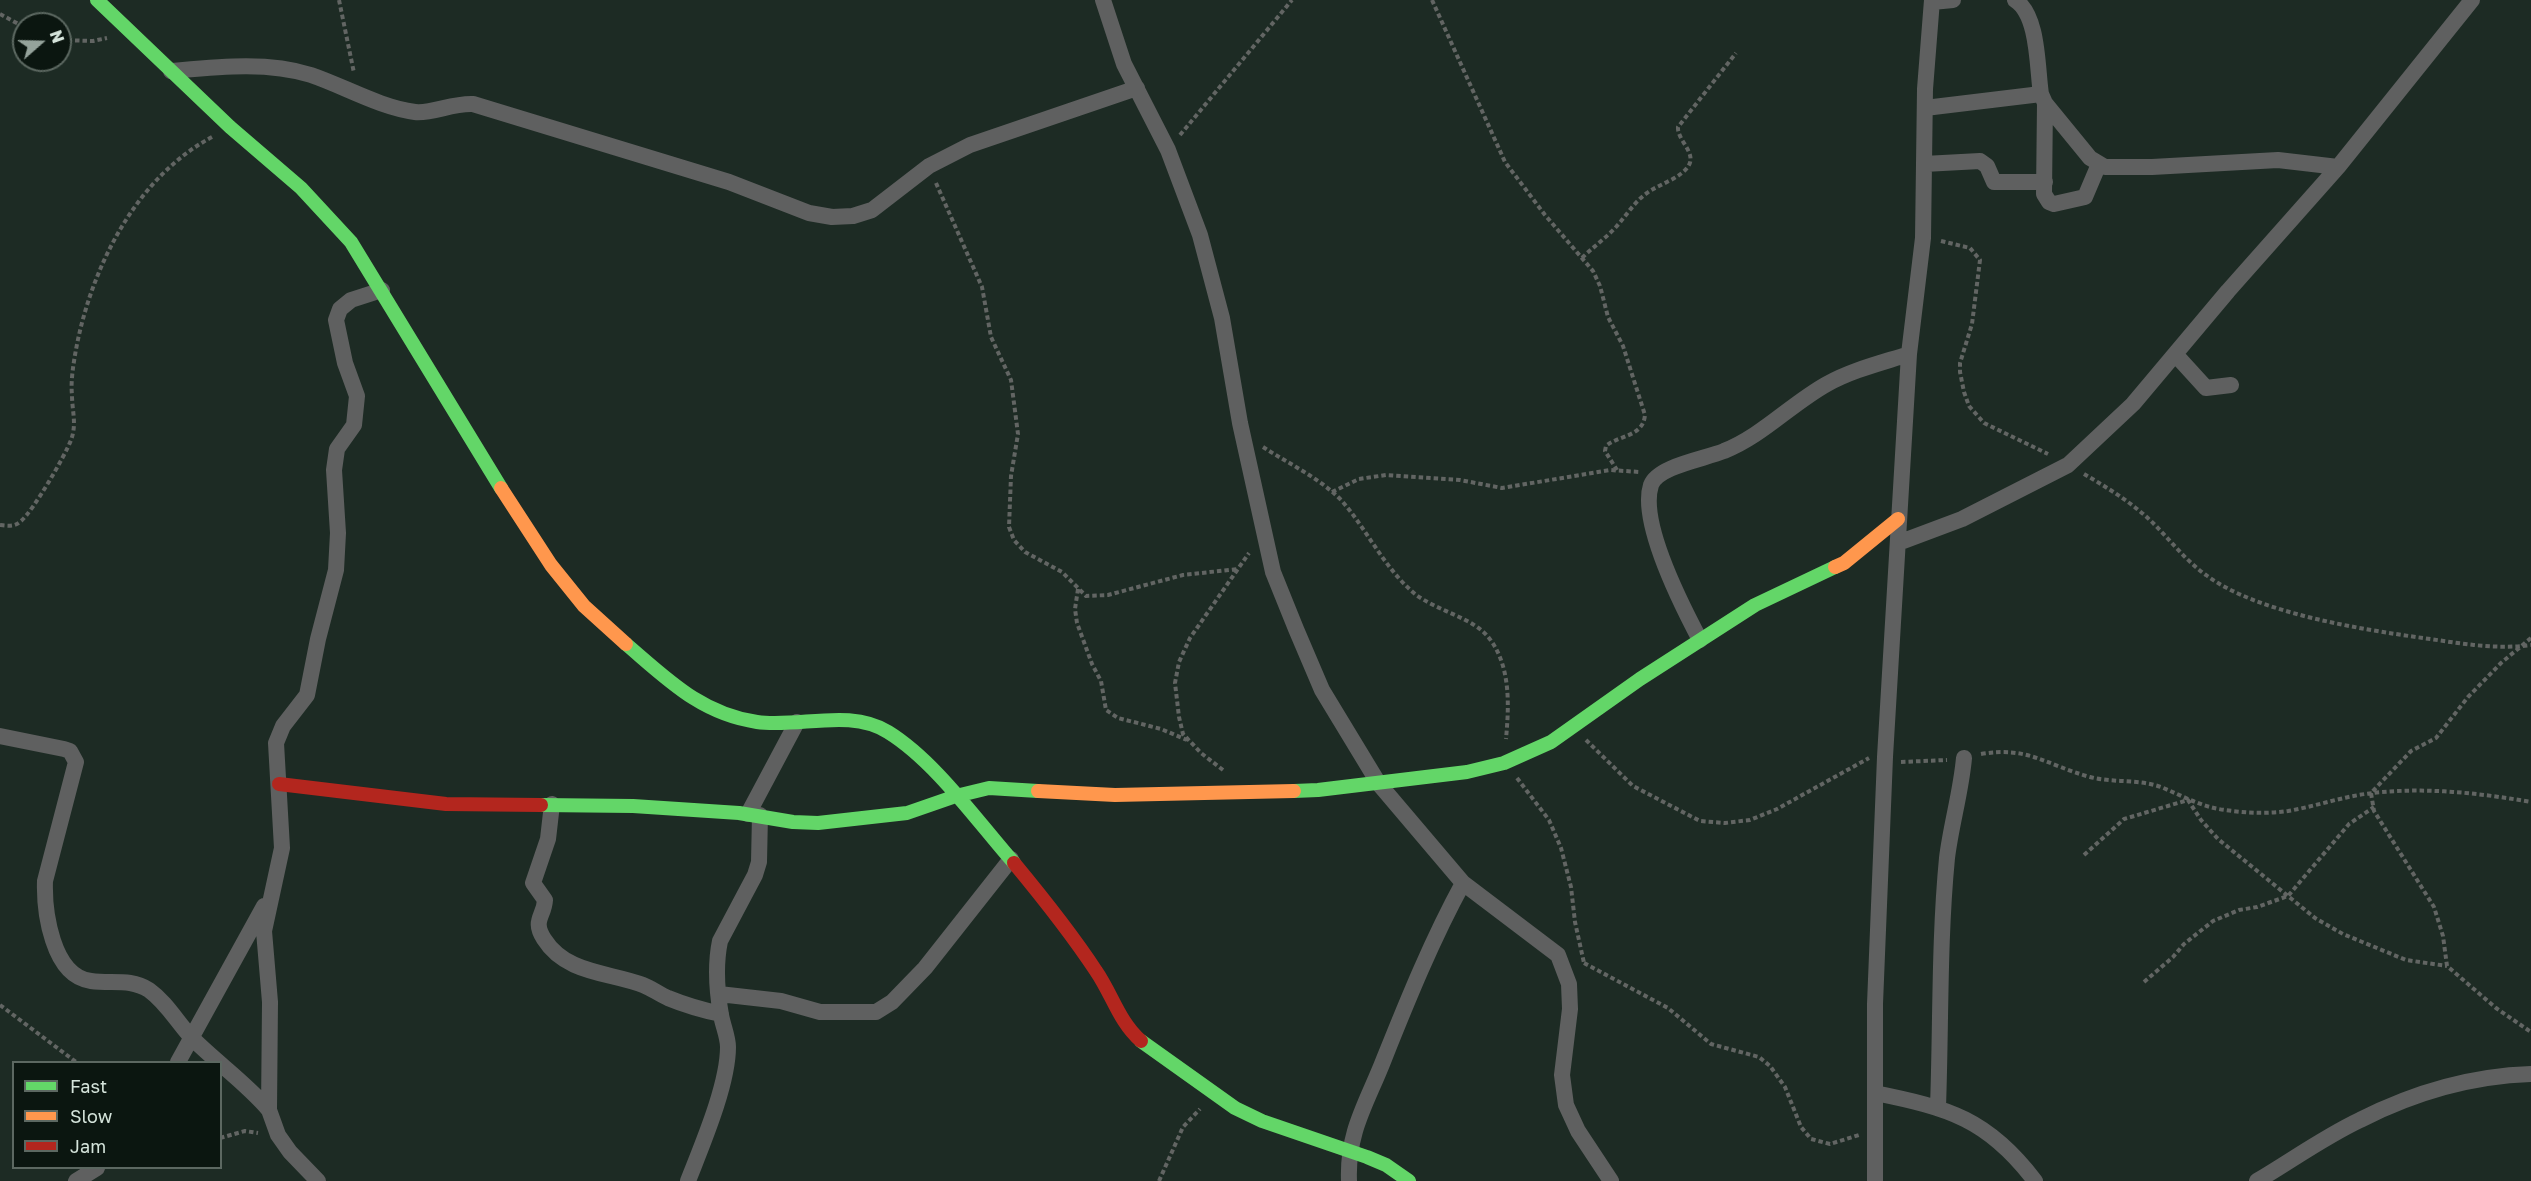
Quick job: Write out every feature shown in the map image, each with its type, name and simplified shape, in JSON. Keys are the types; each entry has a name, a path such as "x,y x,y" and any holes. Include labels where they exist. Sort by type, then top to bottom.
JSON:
{"street":[{"path":"97,0 230,127 301,188 351,242 495,479 551,565 584,606 624,643 691,699 723,713 758,722 861,722 887,731 926,761 1011,859 1087,956 1119,1014 1134,1034 1166,1061 1218,1097 1262,1121 1386,1165 1409,1181"},
{"path":"1103,0 1124,64 1168,150 1189,202 1210,267 1222,318 1240,423 1273,572 1322,690 1379,784 1463,883 1558,955 1569,984 1570,1009 1562,1075 1566,1105 1578,1131 1611,1181"},
{"path":"1875,1181 1875,1004 1885,758 1909,354 1923,238 1925,108 1932,1 1953,0"},
{"path":"2015,0 2020,3 2031,24 2043,99 2044,194 2049,202 2054,204 2081,199 2087,193 2098,164"},
{"path":"1898,543 1962,519 2068,465 2133,404 2338,166 2472,0"},
{"path":"171,71 221,66 266,67 309,74 395,108 418,112 458,103 473,104 729,182 809,213 832,217 853,216 872,210 929,166 991,136 1137,88"},
{"path":"1925,108 2043,99"},
{"path":"2043,99 2098,164 2114,169 2278,160 2338,166"},
{"path":"1924,164 1980,161 1987,166 1994,182 2044,182"},
{"path":"318,1181 282,1140 272,1122 269,1110 270,1002 264,931 282,848 276,743 290,715 307,694 318,639 336,570 338,533 335,460 337,449 354,425 357,396 345,363 336,320 340,309 351,300 382,290"},
{"path":"1700,640 1678,597 1652,523 1649,494 1652,481 1661,472 1726,451 1782,417 1826,385 1848,374 1909,354"},
{"path":"2175,354 2206,388 2231,385"},
{"path":"279,784 446,804 633,806 754,814 793,822 852,820 907,813 956,796 989,788 1115,795 1317,790 1379,784 1467,771 1504,763 1551,742 1700,640 1755,606 1844,562 1898,519"},
{"path":"688,1181 711,1121 727,1057 728,1044 719,994 720,941 755,875 759,855 754,814 797,722"},
{"path":"0,736 70,751 76,762 45,880 44,900 48,927 63,960 76,975 89,981 127,981 137,983 149,990 159,998 192,1037 219,1061"},
{"path":"1938,1107 1945,889 1964,758"},
{"path":"552,804 548,839 533,884 545,900 538,918 539,928 552,949 568,963 642,984 682,1004 721,1014"},
{"path":"719,994 781,1001 820,1012 876,1012 892,1002 925,968 1011,859"},
{"path":"1348,1181 1349,1151 1355,1124 1383,1062 1418,971 1463,883"},
{"path":"179,1061 270,895"},
{"path":"222,1064 255,1093 269,1110"},
{"path":"2257,1181 2359,1120 2411,1098 2457,1083 2531,1074"},
{"path":"1875,1093 1951,1111 1979,1126 2010,1150 2035,1181"},
{"path":"76,1181 94,1169"}],"path":[{"path":"339,0 358,93"},
{"path":"1168,150 1239,61 1292,0"},
{"path":"1432,0 1505,162 1522,187 1593,272 1600,286 1604,306 1623,346 1643,404 1644,424 1638,430 1606,446 1605,451 1617,471"},
{"path":"72,40 93,41 131,33"},
{"path":"1582,258 1616,227 1632,205 1647,193 1678,175 1689,165 1691,156 1678,132 1678,127 1736,53"},
{"path":"0,525 12,526 20,523 62,460 72,438 75,419 72,387 78,344 96,281 119,231 138,202 185,154 230,127"},
{"path":"929,166 982,287 991,337 1011,380 1018,434 1011,476 1009,527 1014,540 1025,552 1062,572 1086,596 1094,597 1184,575 1238,568"},
{"path":"1923,238 1971,248 1980,260 1972,324 1960,363 1960,372 1969,406 1984,423 2110,489 2152,522 2205,574 2231,591 2325,620 2375,632 2487,648 2531,645"},
{"path":"1240,423 1256,442 1316,479 1332,492 1400,580 1430,604 1472,624 1490,638 1507,677 1508,707 1504,763 1542,809 1561,848 1571,887 1575,922 1584,963"},
{"path":"1332,492 1359,479 1386,475 1460,480 1502,488 1617,471 1661,472"},
{"path":"1226,773 1183,734 1175,683 1179,662 1190,638 1264,533"},
{"path":"1078,588 1077,623 1092,664 1101,681 1106,710 1118,718 1161,729 1191,742"},
{"path":"2371,793 2411,752 2436,738 2468,697 2531,638"},
{"path":"1572,728 1633,786 1700,821 1725,823 1750,820 1800,796 1861,761 1885,758 1919,760 1964,758 2002,751 2027,754 2090,777 2161,787 2188,800 2224,810 2265,813 2289,811 2371,793 2456,790 2531,802"},
{"path":"2371,793 2374,807 2434,907 2443,936 2447,966"},
{"path":"2084,855 2124,819 2188,800"},
{"path":"2188,800 2201,820 2218,839 2315,918 2343,934 2406,960 2447,966 2496,1008 2531,1032"},
{"path":"2144,982 2173,957 2184,944 2214,921 2239,910 2257,907 2288,896 2349,824 2374,807"},
{"path":"1558,955 1584,963 1668,1008 1711,1044 1760,1058 1770,1066 1785,1087 1801,1127 1811,1139 1830,1144 1846,1141 1875,1128"},
{"path":"0,1005 75,1061"},
{"path":"1159,1181 1183,1127 1197,1111 1218,1097"},
{"path":"222,1137 245,1131 282,1140"}],"traffic: fast":[{"path":"97,0 230,127 301,188 351,242 501,488"},
{"path":"1294,791 1467,772 1504,763 1551,742 1640,679 1755,605 1835,567"},
{"path":"626,644 686,693 702,703 737,718 773,723 857,721 888,732 939,775 1014,863"},
{"path":"541,805 633,806 739,813 793,822 818,823 907,813 956,796 989,788 1038,791"},
{"path":"1141,1041 1235,1108 1262,1121 1367,1157 1386,1165 1409,1181"}],"traffic: slow":[{"path":"501,488 551,565 584,606 626,644"},
{"path":"1835,567 1844,563 1898,519"},
{"path":"1038,791 1115,795 1294,791"}],"traffic: jam":[{"path":"279,784 446,804 541,805"},
{"path":"1014,863 1077,943 1102,980 1127,1025 1141,1041"}]}
